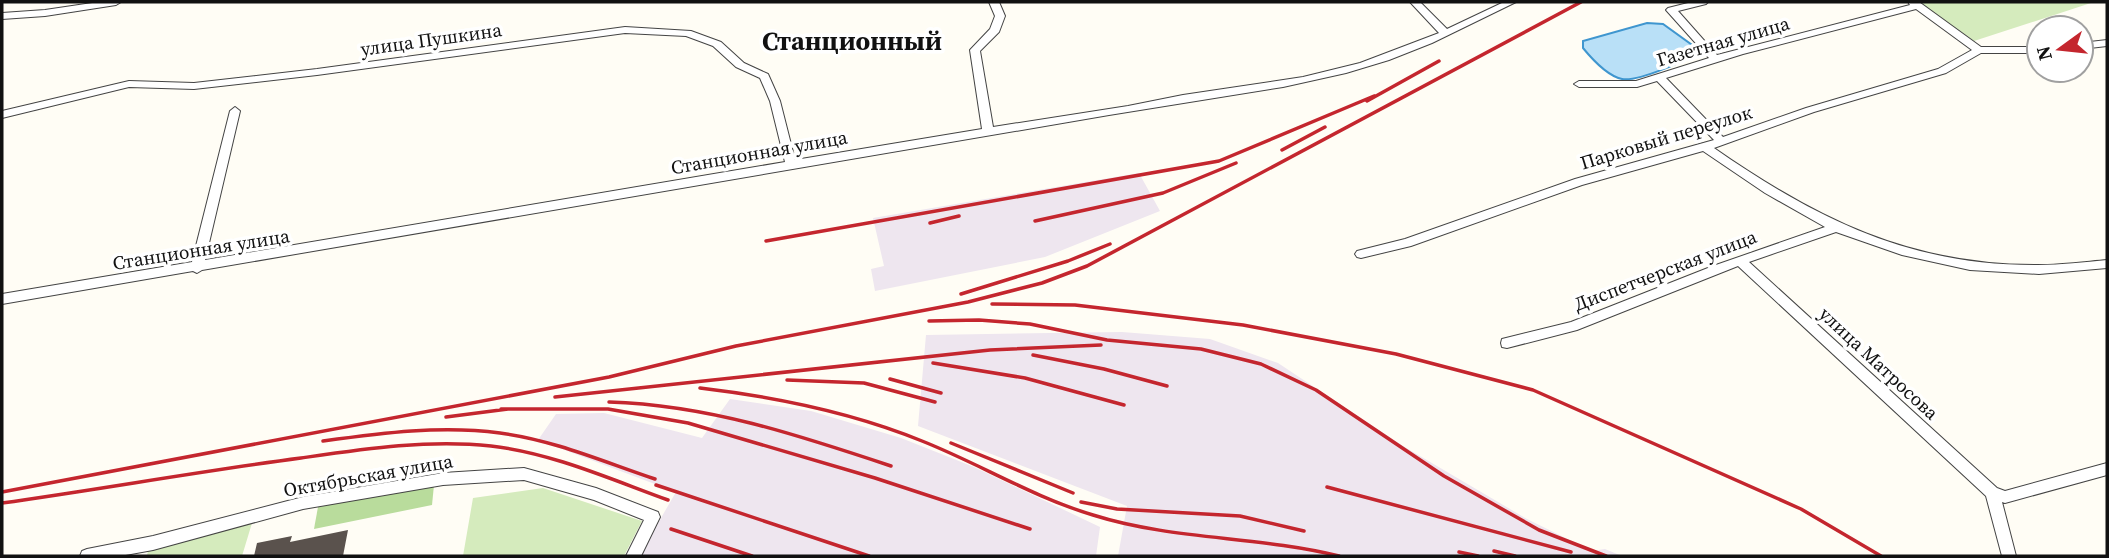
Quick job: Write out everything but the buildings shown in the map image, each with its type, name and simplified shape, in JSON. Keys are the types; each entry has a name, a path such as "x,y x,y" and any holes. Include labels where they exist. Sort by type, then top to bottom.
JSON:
{"street":[{"path":"2,16 45,13 116,2"},
{"path":"988,132 975,50 995,30 1000,16 994,2"},
{"path":"1415,2 1444,33"},
{"name":"Станционная улица","path":"2,299 197,268 791,164 1126,111 1180,99 1265,88 1343,71 1444,33 1511,2"},
{"path":"1703,2 1671,10 1716,60"},
{"path":"1914,4 1979,50 2025,50"},
{"name":"Газетная улица","path":"1579,84 1637,84 1914,4"},
{"name":"улица Пушкина","path":"2,114 129,84 194,86 419,60 625,30 675,32 687,33 717,44 740,65 764,76 775,101 791,164"},
{"name":"Парковый переулок","path":"1361,254 1408,243 1579,182 1704,147 1942,71 1979,50"},
{"path":"1660,78 1720,140"},
{"path":"197,268 234,111"},
{"path":"1704,147 1754,182 1836,227 1896,248 1984,268 2065,270 2107,264"},
{"name":"Диспетчерская улица","path":"1507,343 1573,326 1836,227"},
{"name":"улица Матросова","path":"1741,262 1992,494"},
{"path":"2009,556 1992,494 2006,497 2107,469"},
{"name":"Октябрьская улица","path":"87,556 153,543 303,503 438,479 524,474 596,494 653,517 633,556"}],"shaded area":[{"path":"1139,173 1160,211 1045,257 875,291 871,269 884,266 873,218"},
{"path":"1122,332 1210,339 1278,363 1403,446 1527,519 1592,551 1605,549 1622,556 1118,556 1127,506 918,426 926,335"},
{"path":"730,399 811,411 901,438 974,467 1100,527 1096,556 639,556 676,492 538,440 556,414 604,413 702,438"}],"green space":[{"path":"1918,2 2094,2 2057,14 2025,14 2025,24 1974,41"},
{"path":"434,485 432,505 314,529 318,507"},
{"path":"543,488 642,521 624,556 463,556 473,498"},
{"path":"252,523 242,556 147,556 148,550"}],"water":[{"path":"1647,23 1663,24 1699,50 1663,69 1622,79 1606,71 1583,48 1583,41"}],"railway":[{"path":"2,492 609,377 736,346 968,302 1042,283 1087,266 1581,2"},
{"path":"1367,101 1439,61"},
{"path":"766,241 1219,161 1374,96"},
{"path":"1282,150 1325,127"},
{"path":"1035,221 1163,193 1236,163"},
{"path":"930,223 959,216"},
{"path":"961,294 1068,261 1110,244"},
{"path":"992,304 1075,305 1243,325 1396,354 1533,390 1801,509 1881,556"},
{"path":"929,321 979,320 1030,324 1107,340 1201,349 1261,364 1316,390 1444,476 1539,530 1606,556"},
{"path":"555,397 990,350 1101,345"},
{"path":"1033,355 1104,369 1167,386"},
{"path":"933,363 1025,378 1124,405"},
{"path":"890,379 941,393"},
{"path":"787,380 864,383 935,402"},
{"path":"700,388 785,401 868,422 944,450 1071,508 1123,523 1339,556"},
{"path":"609,402 646,404 717,415 822,443 891,466"},
{"path":"501,409 508,409"},
{"path":"446,417 508,409"},
{"path":"508,409 608,409 688,423 875,478 1030,529"},
{"path":"323,441 434,430 500,433 559,446 655,479"},
{"path":"951,443 1073,493"},
{"path":"2,503 348,451 443,444 491,446 536,454 668,500"},
{"path":"656,485 869,556"},
{"path":"1327,487 1571,552"},
{"path":"1081,502 1117,509 1240,516 1304,531"},
{"path":"671,529 752,556"},
{"path":"1494,551 1515,556"},
{"path":"1459,552 1478,556"}],"district":[{"name":"Станционный","path":"852,41"}]}
